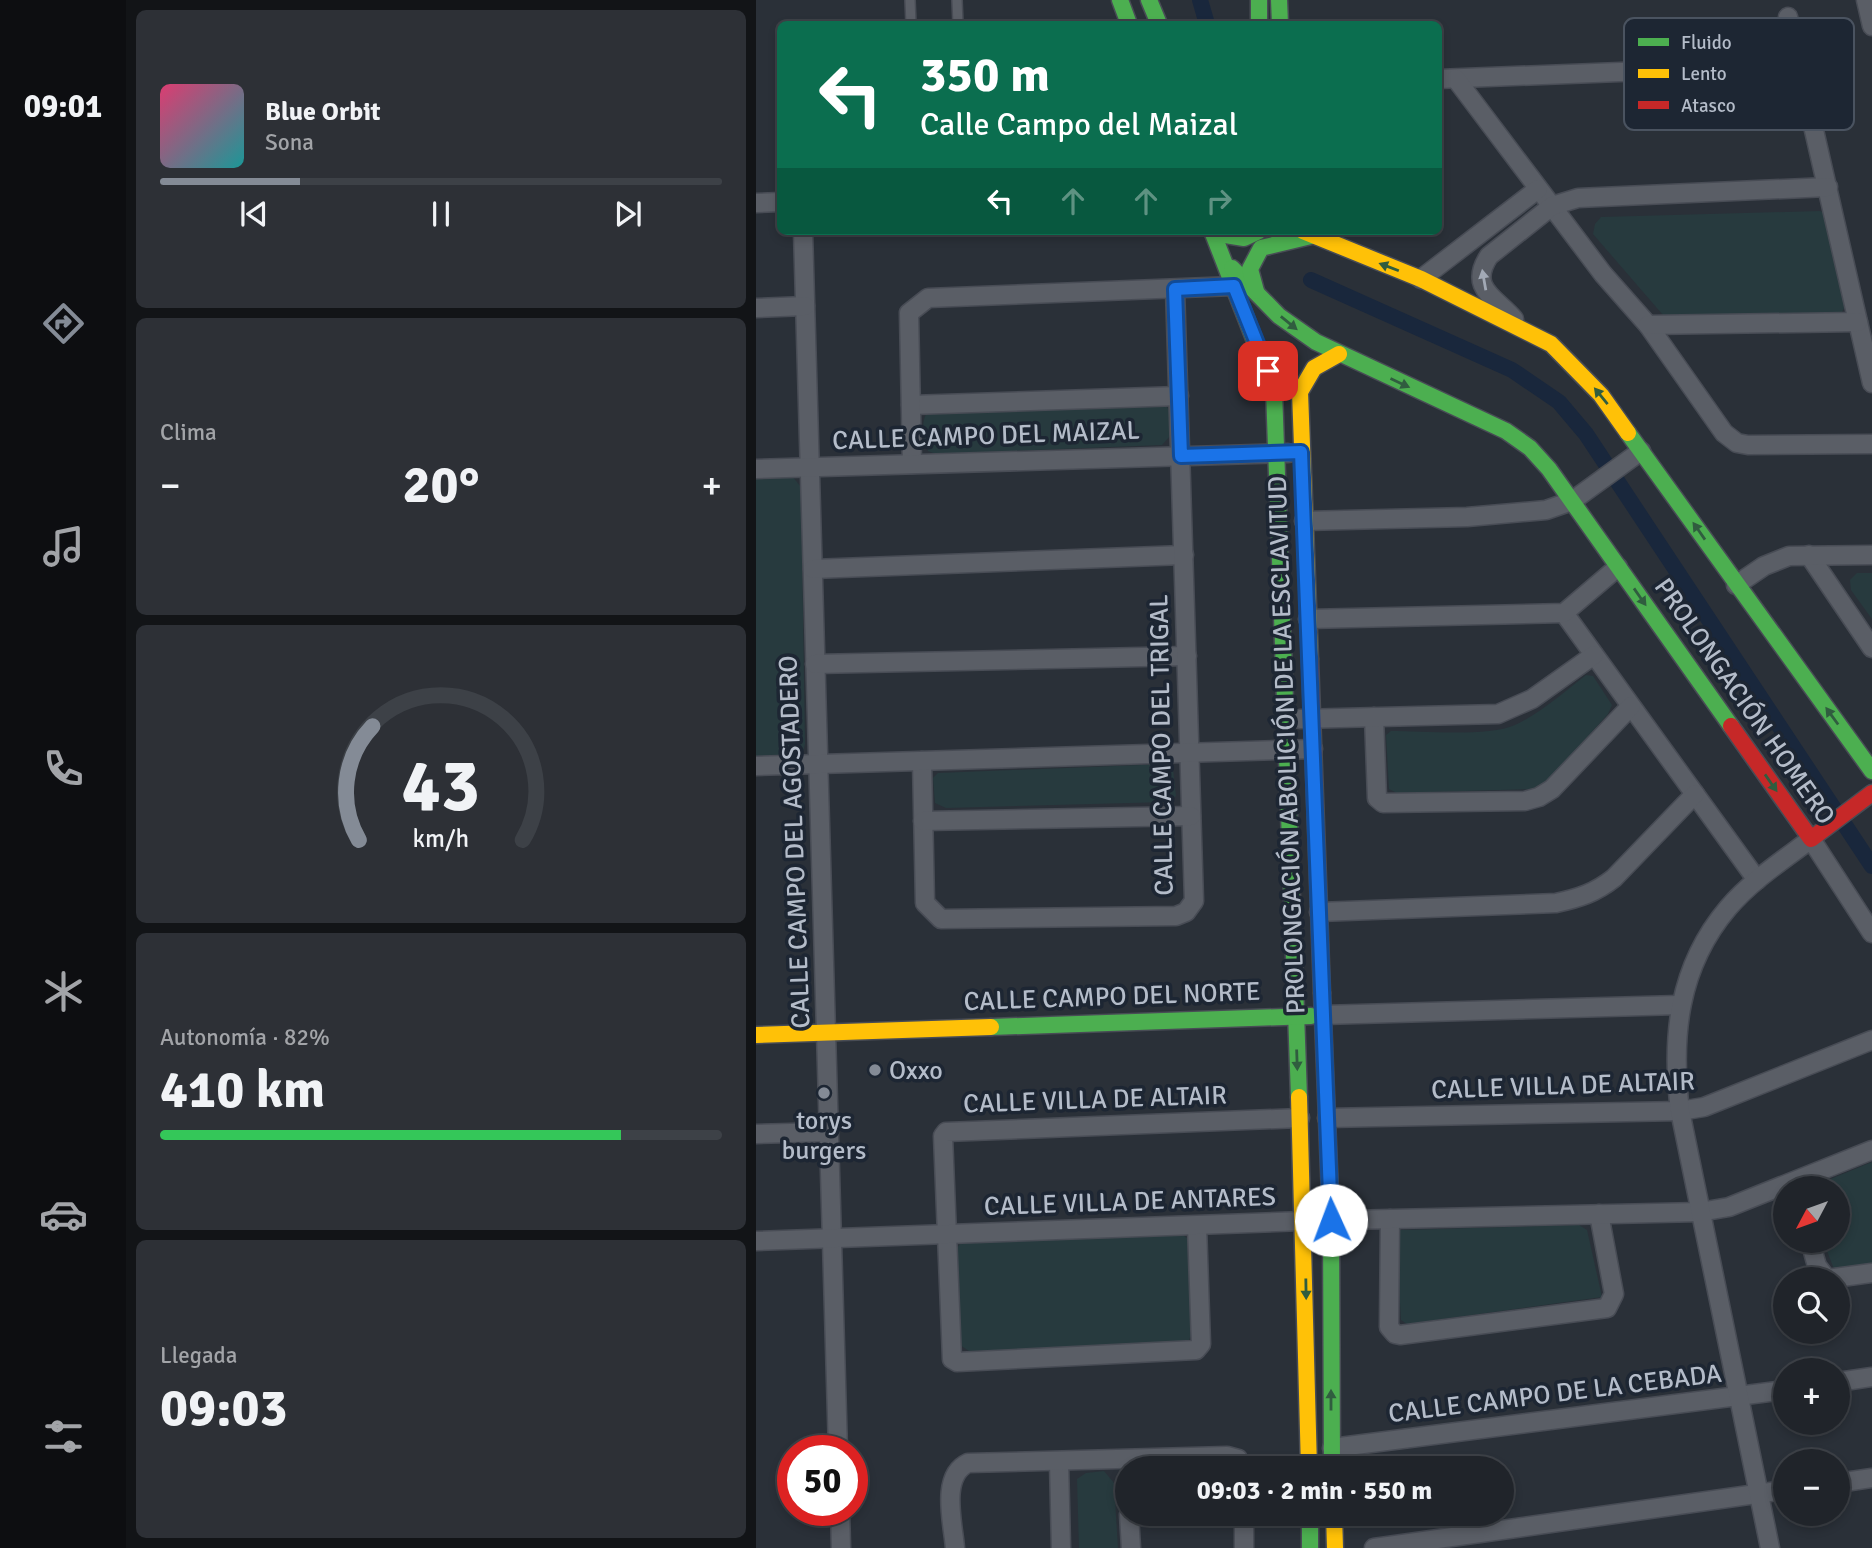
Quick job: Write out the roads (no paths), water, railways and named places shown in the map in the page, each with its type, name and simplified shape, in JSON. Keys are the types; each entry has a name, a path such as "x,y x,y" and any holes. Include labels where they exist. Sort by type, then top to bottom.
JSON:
{"main road":[{"path":"1120,0 1128,21"},
{"path":"1149,0 1158,21"},
{"path":"1259,0 1259,21"},
{"path":"1279,0 1280,21"},
{"name":"PROLONGACIÓN ABOLICIÓN DE LA ESCLAVITUD","path":"1214,235 1274,390 1300,1118 1309,1456"},
{"path":"1226,235 1244,239 1252,235"},
{"path":"1258,295 1248,274 1253,257 1261,248 1301,235"},
{"path":"1312,235 1422,279 1520,327 1551,344 1572,363 1601,396 1872,771"},
{"path":"1223,258 1258,295 1297,330 1339,354 1506,431 1530,448 1572,501"},
{"name":"PROLONGACIÓN ABOLICIÓN DE LA ESCLAVITUD","path":"1332,1456 1331,1220 1300,391 1311,368 1339,354"},
{"name":"PROLONGACIÓN HOMERO","path":"1572,501 1811,839"},
{"path":"1811,839 1872,793"},
{"name":"CALLE CAMPO DEL NORTE","path":"756,1035 1323,1015"},
{"path":"1310,1526 1310,1548"},
{"path":"1334,1526 1335,1548"}],"street":[{"path":"1866,0 1872,26"},
{"path":"1447,79 1624,72"},
{"path":"1447,79 1552,206 1603,274 1648,325 1724,433 1737,443 1872,444"},
{"path":"1815,130 1872,383"},
{"path":"1520,327 1486,293 1482,284 1483,265 1489,256 1552,206 1578,198 1828,187"},
{"path":"1422,279 1538,189"},
{"path":"756,203 777,202"},
{"name":"CALLE CAMPO DEL AGOSTADERO","path":"803,235 838,1435"},
{"path":"912,464 909,313 921,301 928,298 1234,286"},
{"name":"CALLE CAMPO DEL TRIGAL","path":"922,761 925,902 941,919 962,921 1181,915 1194,901 1175,289"},
{"path":"756,308 805,306"},
{"path":"1648,325 1858,322"},
{"path":"911,405 1179,396"},
{"path":"1304,521 1467,517 1546,510 1572,501 1641,451"},
{"name":"CALLE CAMPO DEL MAIZAL","path":"756,468 1301,452"},
{"path":"813,569 1184,555"},
{"path":"1809,555 1872,648"},
{"path":"1736,584 1770,562 1789,556 1872,555"},
{"path":"1308,620 1564,613 1618,567"},
{"path":"1564,613 1757,880"},
{"path":"1286,719 1498,714 1532,699 1594,654"},
{"path":"815,664 1186,656"},
{"path":"1374,717 1377,798 1383,803 1525,801 1552,789 1631,706"},
{"path":"756,766 1313,749"},
{"path":"1319,912 1556,903 1583,898 1614,878 1695,794"},
{"path":"923,821 1191,816"},
{"path":"1770,1548 1761,1493 1738,1397 1700,1212 1680,1111 1674,1065 1679,1005 1689,973 1709,934 1729,906 1757,880 1811,839"},
{"name":"PROLONGACIÓN HOMERO","path":"1811,839 1872,933"},
{"name":"CALLE CAMPO DEL NORTE","path":"1323,1015 1679,1005"},
{"name":"CALLE VILLA DE ALTAIR","path":"1327,1118 1680,1111 1704,1107 1872,1040"},
{"name":"CALLE VILLA DE ALTAIR","path":"1197,1226 1201,1344 1196,1350 957,1362 952,1357 943,1136 948,1131 1300,1118"},
{"path":"756,1134 829,1132"},
{"name":"CALLE VILLA DE ANTARES","path":"1815,1176 1872,1150"},
{"name":"CALLE VILLA DE ANTARES","path":"756,1241 1303,1220 1700,1212 1729,1207 1773,1192"},
{"path":"1390,1219 1390,1327 1400,1335 1607,1308 1614,1294 1599,1214"},
{"path":"1813,1253 1817,1266 1827,1279 1872,1273"},
{"path":"1850,1380 1872,1377"},
{"name":"CALLE CAMPO DE LA CEBADA","path":"1332,1448 1773,1392"},
{"path":"1059,1462 1061,1548"},
{"path":"955,1548 951,1483 961,1466 968,1463 1059,1462 1115,1464"},
{"path":"1850,1481 1872,1478"},
{"path":"1374,1548 1773,1492"},
{"path":"840,1526 841,1548"},
{"path":"1130,1526 1131,1548"},
{"path":"1244,1526 1244,1548"}],"lane":[{"path":"910,0 911,21"},
{"path":"957,0 958,21"}],"waterway":[{"path":"1200,0 1206,21"},
{"path":"1311,280 1512,370 1559,402 1586,434 1872,866"}],"place":[{"name":"Oxxo","path":"875,1070"},
{"name":"torys burgers","path":"824,1093"}]}
